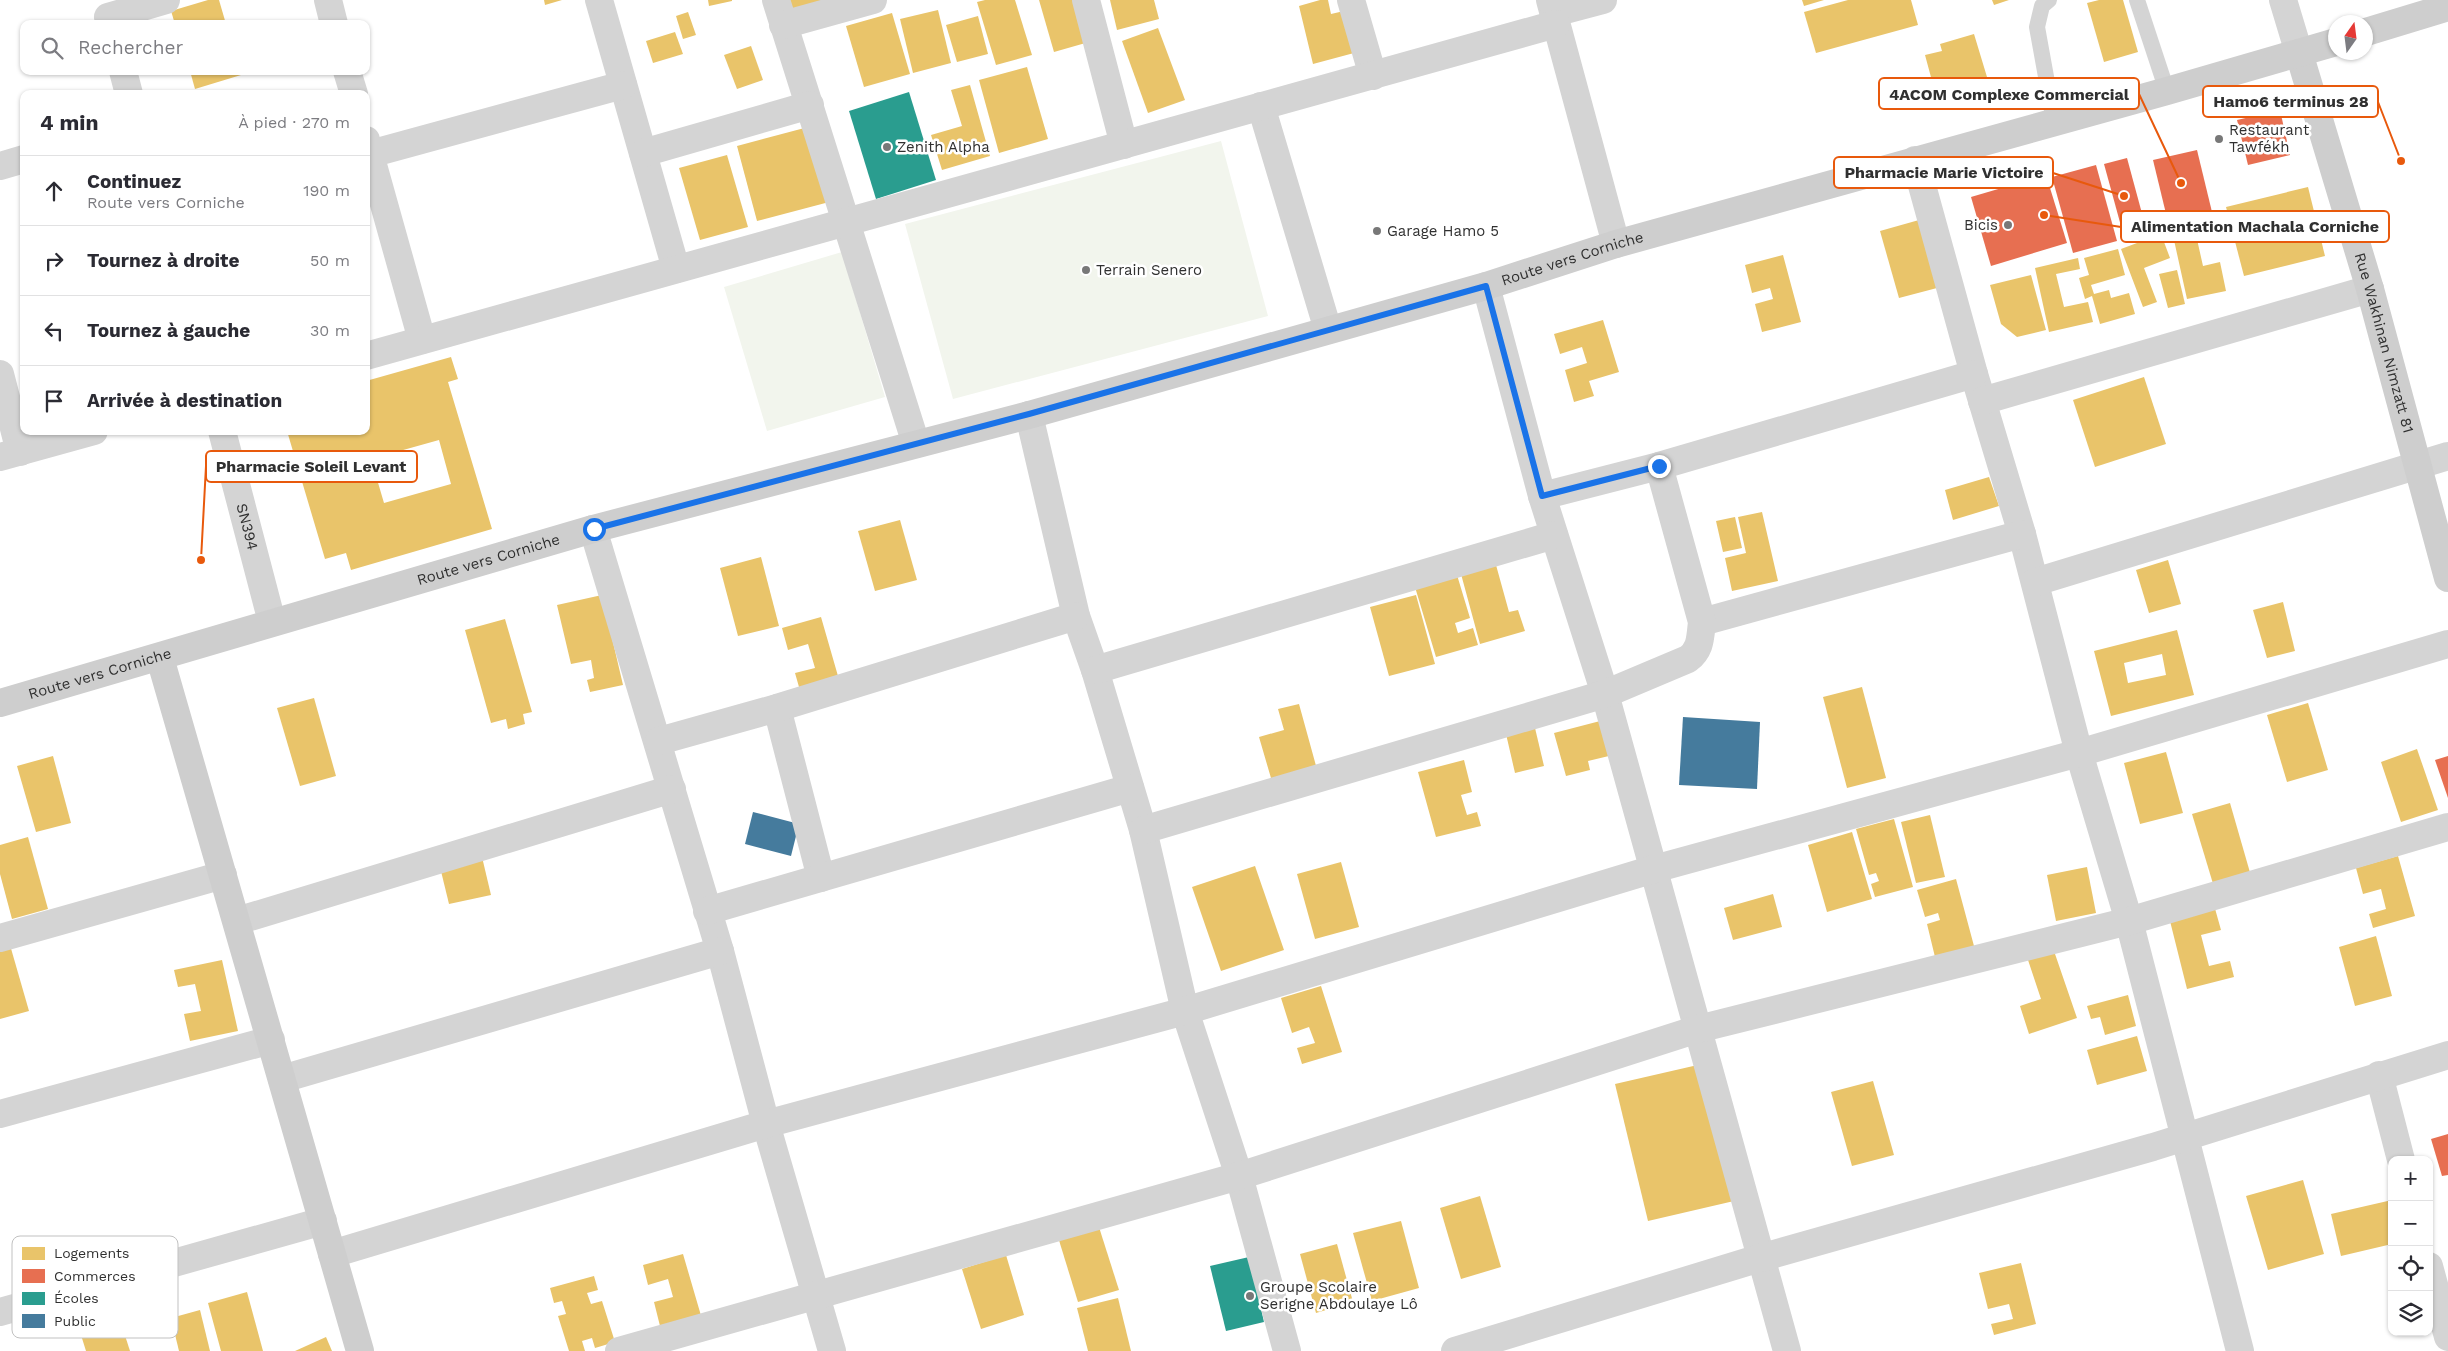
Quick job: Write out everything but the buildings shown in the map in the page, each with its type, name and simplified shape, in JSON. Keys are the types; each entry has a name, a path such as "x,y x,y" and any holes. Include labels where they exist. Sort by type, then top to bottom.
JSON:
{"main road":[{"path":"2373,30 2448,7"},
{"name":"Route vers Corniche","path":"0,704 160,658 272,622 594,529 1029,414 1486,286 1616,244 2328,44"},
{"name":"Rue Wakhinan Nimzatt 81","path":"2299,53 2370,290 2448,578"},
{"path":"160,658 272,1040 360,1351"}],"street":[{"path":"107,14 166,0"},
{"path":"328,0 333,20"},
{"path":"598,0 676,269"},
{"path":"873,0 780,12 916,444"},
{"path":"1086,0 1124,145"},
{"path":"1351,0 1373,76"},
{"path":"370,355 1373,76 1553,13 1603,0"},
{"path":"2283,0 2299,53"},
{"path":"1553,13 1616,244"},
{"path":"124,75 128,90"},
{"path":"348,75 353,90"},
{"path":"370,147 623,84"},
{"path":"643,153 810,105"},
{"path":"1261,106 1328,330"},
{"path":"370,154 422,340"},
{"path":"0,166 20,160"},
{"path":"1915,160 1974,374 2022,534 2079,753 2129,921 2240,1351"},
{"path":"1486,286 1542,496 1605,694 1786,1351"},
{"path":"1982,400 2370,290"},
{"path":"0,374 10,455 80,435"},
{"path":"1542,496 1659,466 1974,374"},
{"path":"1029,414 1076,616 1096,670 1143,830 1185,1011 1239,1176 1287,1351"},
{"name":"SN394","path":"223,435 272,622"},
{"path":"2034,582 2448,456"},
{"path":"1143,830 1605,694 1688,659 1695,654 1699,646 1702,622 1659,466"},
{"path":"594,529 659,741 720,951 766,1124 832,1351"},
{"path":"1702,622 2022,534"},
{"path":"1096,670 1554,535"},
{"path":"659,741 777,708 1076,616"},
{"path":"332,1254 766,1124 1185,1011 1654,869 2079,753 2448,644"},
{"path":"777,708 821,878"},
{"path":"707,911 1130,788"},
{"path":"237,921 672,789"},
{"path":"619,1351 1239,1176 1698,1029 2129,921 2448,827"},
{"path":"0,938 223,875"},
{"path":"282,1078 720,951"},
{"path":"0,1114 272,1040"},
{"path":"1455,1351 1760,1258 2186,1136 2448,1055"},
{"path":"2379,1075 2400,1156"},
{"path":"178,1262 323,1221"},
{"path":"2433,1281 2448,1337"}],"lane":[{"path":"2049,0 2042,6 2037,27 2054,121"},
{"path":"2138,0 2167,91"}],"shaded area":[{"name":"Terrain Senero","path":"1221,141 1268,316 953,399 905,224"},
{"path":"842,252 885,397 767,431 724,287"}],"place":[{"name":"Restaurant Tawfékh","path":"2219,139"},
{"name":"Zenith Alpha","path":"887,147"},
{"name":"Hamo6 terminus 28","path":"2401,161"},
{"name":"4ACOM Complexe Commercial","path":"2181,183"},
{"name":"Pharmacie Marie Victoire","path":"2124,196"},
{"name":"Alimentation Machala Corniche","path":"2044,215"},
{"name":"Bicis","path":"2008,225"},
{"name":"Garage Hamo 5","path":"1377,231"},
{"name":"Terrain Senero","path":"1086,270"},
{"name":"Pharmacie Soleil Levant","path":"201,560"},
{"name":"Groupe Scolaire Serigne Abdoulaye Lô","path":"1250,1296"}],"route":[{"path":"594,529 1029,414 1486,286 1542,496 1659,466"}]}
